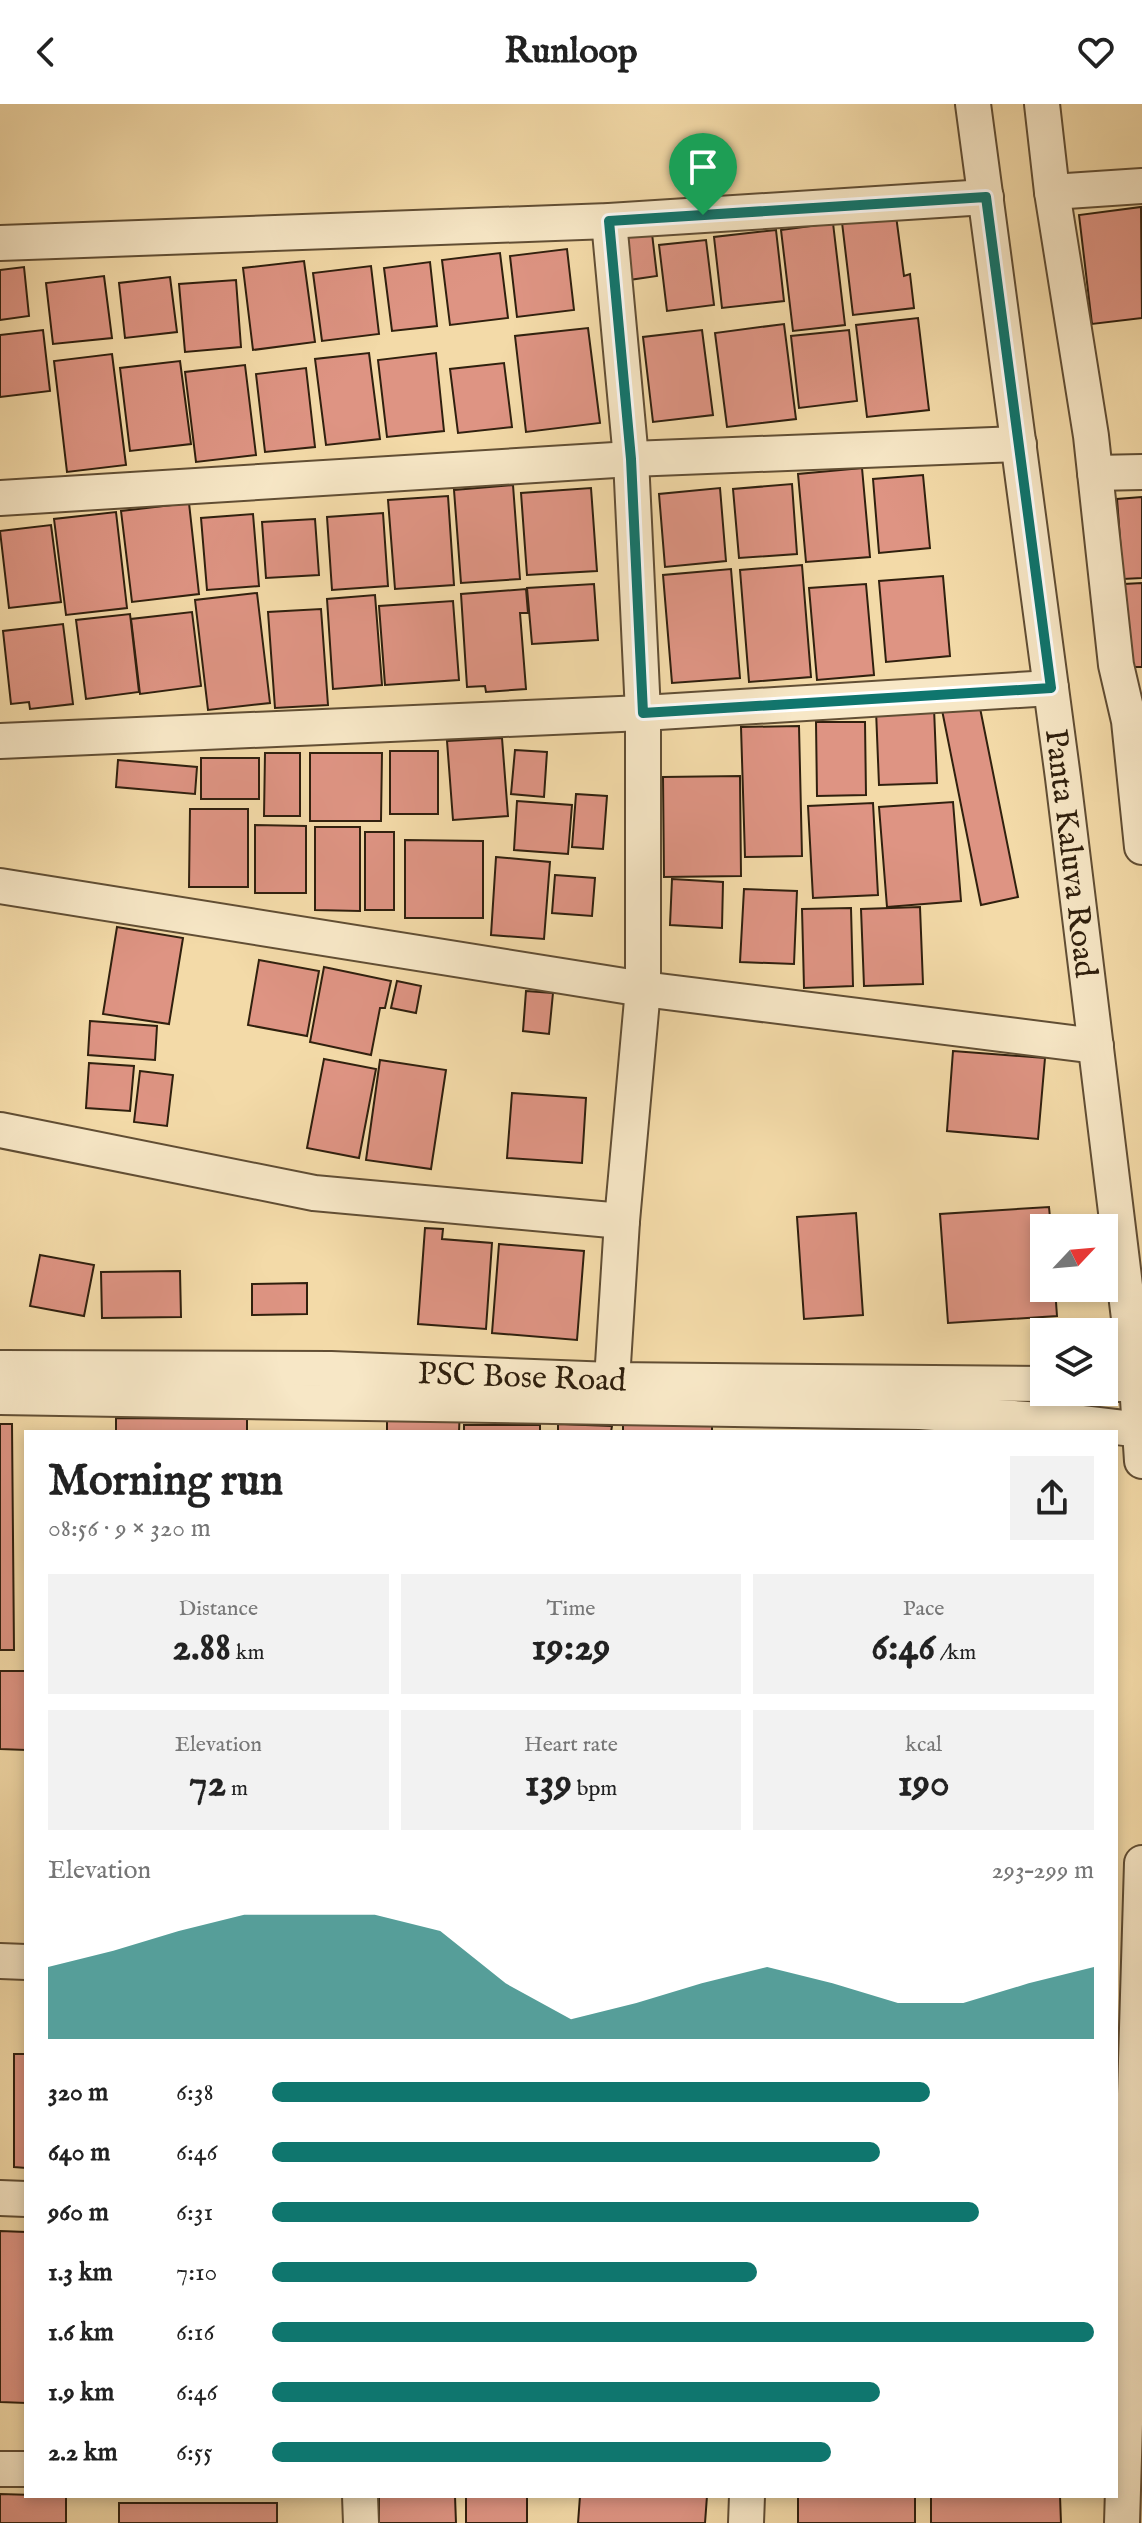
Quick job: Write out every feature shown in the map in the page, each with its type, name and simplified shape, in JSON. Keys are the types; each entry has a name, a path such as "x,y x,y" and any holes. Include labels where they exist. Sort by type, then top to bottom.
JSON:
{"street":[{"name":"Panta Kaluva Road","path":"973,104 1096,1046 1128,1384 1141,1440"},
{"path":"1042,104 1052,192 1095,473 1116,665 1136,720 1142,847"},
{"path":"1052,192 1142,186"},
{"path":"0,243 609,221 986,197"},
{"path":"609,221 631,459 643,713 643,989 622,1221 612,1380"},
{"path":"0,498 631,459 1019,444"},
{"path":"1095,473 1142,472"},
{"path":"0,741 643,713 1051,688"},
{"path":"0,886 643,989 1096,1046"},
{"path":"0,1130 314,1193 622,1221"},
{"name":"PSC Bose Road","path":"0,1368 331,1369 612,1380 1030,1384"},
{"name":"PSC Bose Road","path":"0,1397 333,1417 760,1420 920,1412 1073,1422 1103,1430"},
{"name":"PSC Bose Road","path":"1118,1434 1141,1440"},
{"path":"1122,2523 1142,1863"},
{"path":"0,1961 24,1962"},
{"path":"0,2198 24,2199"},
{"path":"0,2469 24,2469"},
{"path":"360,2498 361,2523"},
{"path":"746,2523 747,2498"}],"building":[{"path":"1141,207 1142,318 1092,324 1079,215"},
{"path":"895,208 904,276 910,274 914,308 853,315 841,214"},
{"path":"833,223 845,325 793,331 781,230"},
{"path":"651,225 657,276 629,280 623,229"},
{"path":"776,230 784,301 722,308 714,237"},
{"path":"706,240 714,305 667,311 659,245"},
{"path":"567,249 574,310 517,317 510,256"},
{"path":"500,253 508,318 450,325 442,260"},
{"path":"304,261 315,342 253,350 243,268"},
{"path":"430,262 437,326 392,331 384,268"},
{"path":"371,266 379,334 322,341 313,273"},
{"path":"24,267 29,316 0,320 0,270"},
{"path":"104,276 112,338 53,344 46,283"},
{"path":"170,277 177,332 125,338 119,283"},
{"path":"236,280 241,347 185,352 179,284"},
{"path":"918,318 929,410 867,417 856,325"},
{"path":"784,324 796,419 727,427 715,333"},
{"path":"588,328 600,423 526,432 515,336"},
{"path":"43,330 50,391 0,397 0,335"},
{"path":"702,330 713,415 653,422 643,337"},
{"path":"849,330 857,401 799,408 791,336"},
{"path":"369,353 380,439 326,445 315,359"},
{"path":"436,353 444,431 387,437 378,360"},
{"path":"112,354 126,465 67,472 54,361"},
{"path":"180,361 191,444 130,451 120,368"},
{"path":"504,363 512,427 458,433 450,369"},
{"path":"245,365 256,455 196,462 185,372"},
{"path":"306,368 315,447 265,452 256,374"},
{"path":"862,468 870,557 806,562 798,474"},
{"path":"923,475 930,548 879,553 873,479"},
{"path":"792,484 797,554 739,558 733,489"},
{"path":"513,485 520,579 461,583 454,490"},
{"path":"591,488 597,571 527,575 521,493"},
{"path":"720,488 726,561 665,567 659,494"},
{"path":"448,496 454,585 395,589 388,500"},
{"path":"1142,497 1142,578 1123,579 1117,499"},
{"path":"189,503 199,594 132,602 121,511"},
{"path":"116,512 127,608 66,615 54,519"},
{"path":"383,513 388,586 332,590 327,517"},
{"path":"253,514 259,586 207,590 201,518"},
{"path":"315,519 319,575 266,578 262,522"},
{"path":"51,525 61,602 9,608 0,531"},
{"path":"802,565 811,677 749,682 740,570"},
{"path":"731,569 740,678 672,683 663,575"},
{"path":"943,576 950,656 886,662 879,581"},
{"path":"1142,583 1142,667 1130,667 1124,584"},
{"path":"594,584 598,640 532,644 527,588"},
{"path":"866,584 874,675 817,680 809,588"},
{"path":"526,589 528,613 520,613 526,689 486,692 485,686 467,687 461,594"},
{"path":"257,593 270,703 208,710 195,600"},
{"path":"375,595 382,685 333,689 327,599"},
{"path":"453,601 459,680 385,685 379,606"},
{"path":"321,609 328,705 275,708 268,612"},
{"path":"192,612 201,686 140,694 131,619"},
{"path":"130,614 139,692 86,699 76,620"},
{"path":"63,624 73,704 30,709 29,702 11,704 3,631"},
{"path":"979,703 1018,897 981,905 942,710"},
{"path":"934,708 937,783 879,785 876,710"},
{"path":"816,722 865,722 866,795 817,796"},
{"path":"799,726 802,856 745,857 741,727"},
{"path":"502,738 508,816 453,820 447,741"},
{"path":"515,750 547,752 544,797 511,794"},
{"path":"390,751 438,751 438,814 390,814"},
{"path":"265,753 300,753 300,816 264,816"},
{"path":"310,753 382,753 381,821 310,821"},
{"path":"201,758 259,758 259,799 201,799"},
{"path":"118,760 197,767 195,794 116,787"},
{"path":"740,776 741,876 664,877 663,777"},
{"path":"576,794 607,796 603,849 572,847"},
{"path":"517,801 572,805 568,854 514,850"},
{"path":"953,802 961,901 887,907 879,807"},
{"path":"873,803 878,895 813,898 808,806"},
{"path":"190,809 248,809 248,887 189,887"},
{"path":"255,825 306,826 306,893 255,893"},
{"path":"315,827 360,827 360,911 315,910"},
{"path":"365,832 394,832 394,910 365,910"},
{"path":"405,840 483,841 483,918 405,918"},
{"path":"496,857 550,862 544,939 491,935"},
{"path":"555,875 595,878 592,916 552,913"},
{"path":"672,879 723,882 722,928 670,925"},
{"path":"744,889 797,891 794,964 740,962"},
{"path":"920,907 923,984 864,986 861,909"},
{"path":"851,908 853,986 804,988 802,909"},
{"path":"117,927 183,938 169,1024 103,1014"},
{"path":"259,960 319,971 307,1036 248,1025"},
{"path":"324,967 391,981 385,1008 380,1008 371,1055 310,1042"},
{"path":"397,981 421,986 416,1013 391,1008"},
{"path":"526,991 553,993 549,1034 523,1031"},
{"path":"90,1021 157,1026 155,1060 88,1055"},
{"path":"953,1051 1045,1058 1038,1139 947,1131"},
{"path":"324,1059 376,1069 359,1158 307,1148"},
{"path":"380,1060 446,1070 431,1169 366,1160"},
{"path":"89,1063 134,1066 130,1111 86,1108"},
{"path":"140,1071 173,1075 167,1126 134,1122"},
{"path":"512,1093 586,1098 582,1163 507,1158"},
{"path":"1049,1207 1050,1214 1030,1214 1030,1302 1056,1302 1057,1316 948,1323 940,1214"},
{"path":"856,1213 863,1315 804,1319 797,1217"},
{"path":"425,1228 443,1229 442,1239 492,1243 486,1329 418,1324"},
{"path":"499,1244 584,1251 577,1340 492,1333"},
{"path":"40,1255 94,1265 84,1316 30,1306"},
{"path":"180,1271 181,1317 102,1318 101,1272"},
{"path":"307,1283 307,1314 252,1315 252,1284"},
{"path":"387,1407 460,1408 459,1430 387,1430"},
{"path":"116,1418 247,1419 247,1430 116,1430"},
{"path":"623,1418 712,1419 712,1430 623,1430"},
{"path":"0,1424 12,1424 14,1650 0,1650"},
{"path":"558,1424 612,1426 611,1430 558,1430"},
{"path":"464,1425 540,1425 540,1430 464,1430"},
{"path":"0,1671 24,1671 24,1750 0,1749"},
{"path":"14,2054 24,2054 24,2168 14,2167"},
{"path":"0,2231 24,2232 24,2403 0,2402"},
{"path":"0,2494 24,2495 24,2498 66,2498 66,2523 0,2523"},
{"path":"379,2498 455,2498 456,2523 379,2523"},
{"path":"466,2498 527,2498 527,2523 466,2523"},
{"path":"580,2498 707,2498 705,2523 578,2523"},
{"path":"798,2498 915,2498 915,2523 798,2523"},
{"path":"931,2498 1060,2498 1061,2523 931,2523"},
{"path":"119,2503 277,2503 277,2523 119,2523"}],"route":[{"path":"986,197 1051,688 643,713 631,459 609,221 703,215 986,197"}]}
